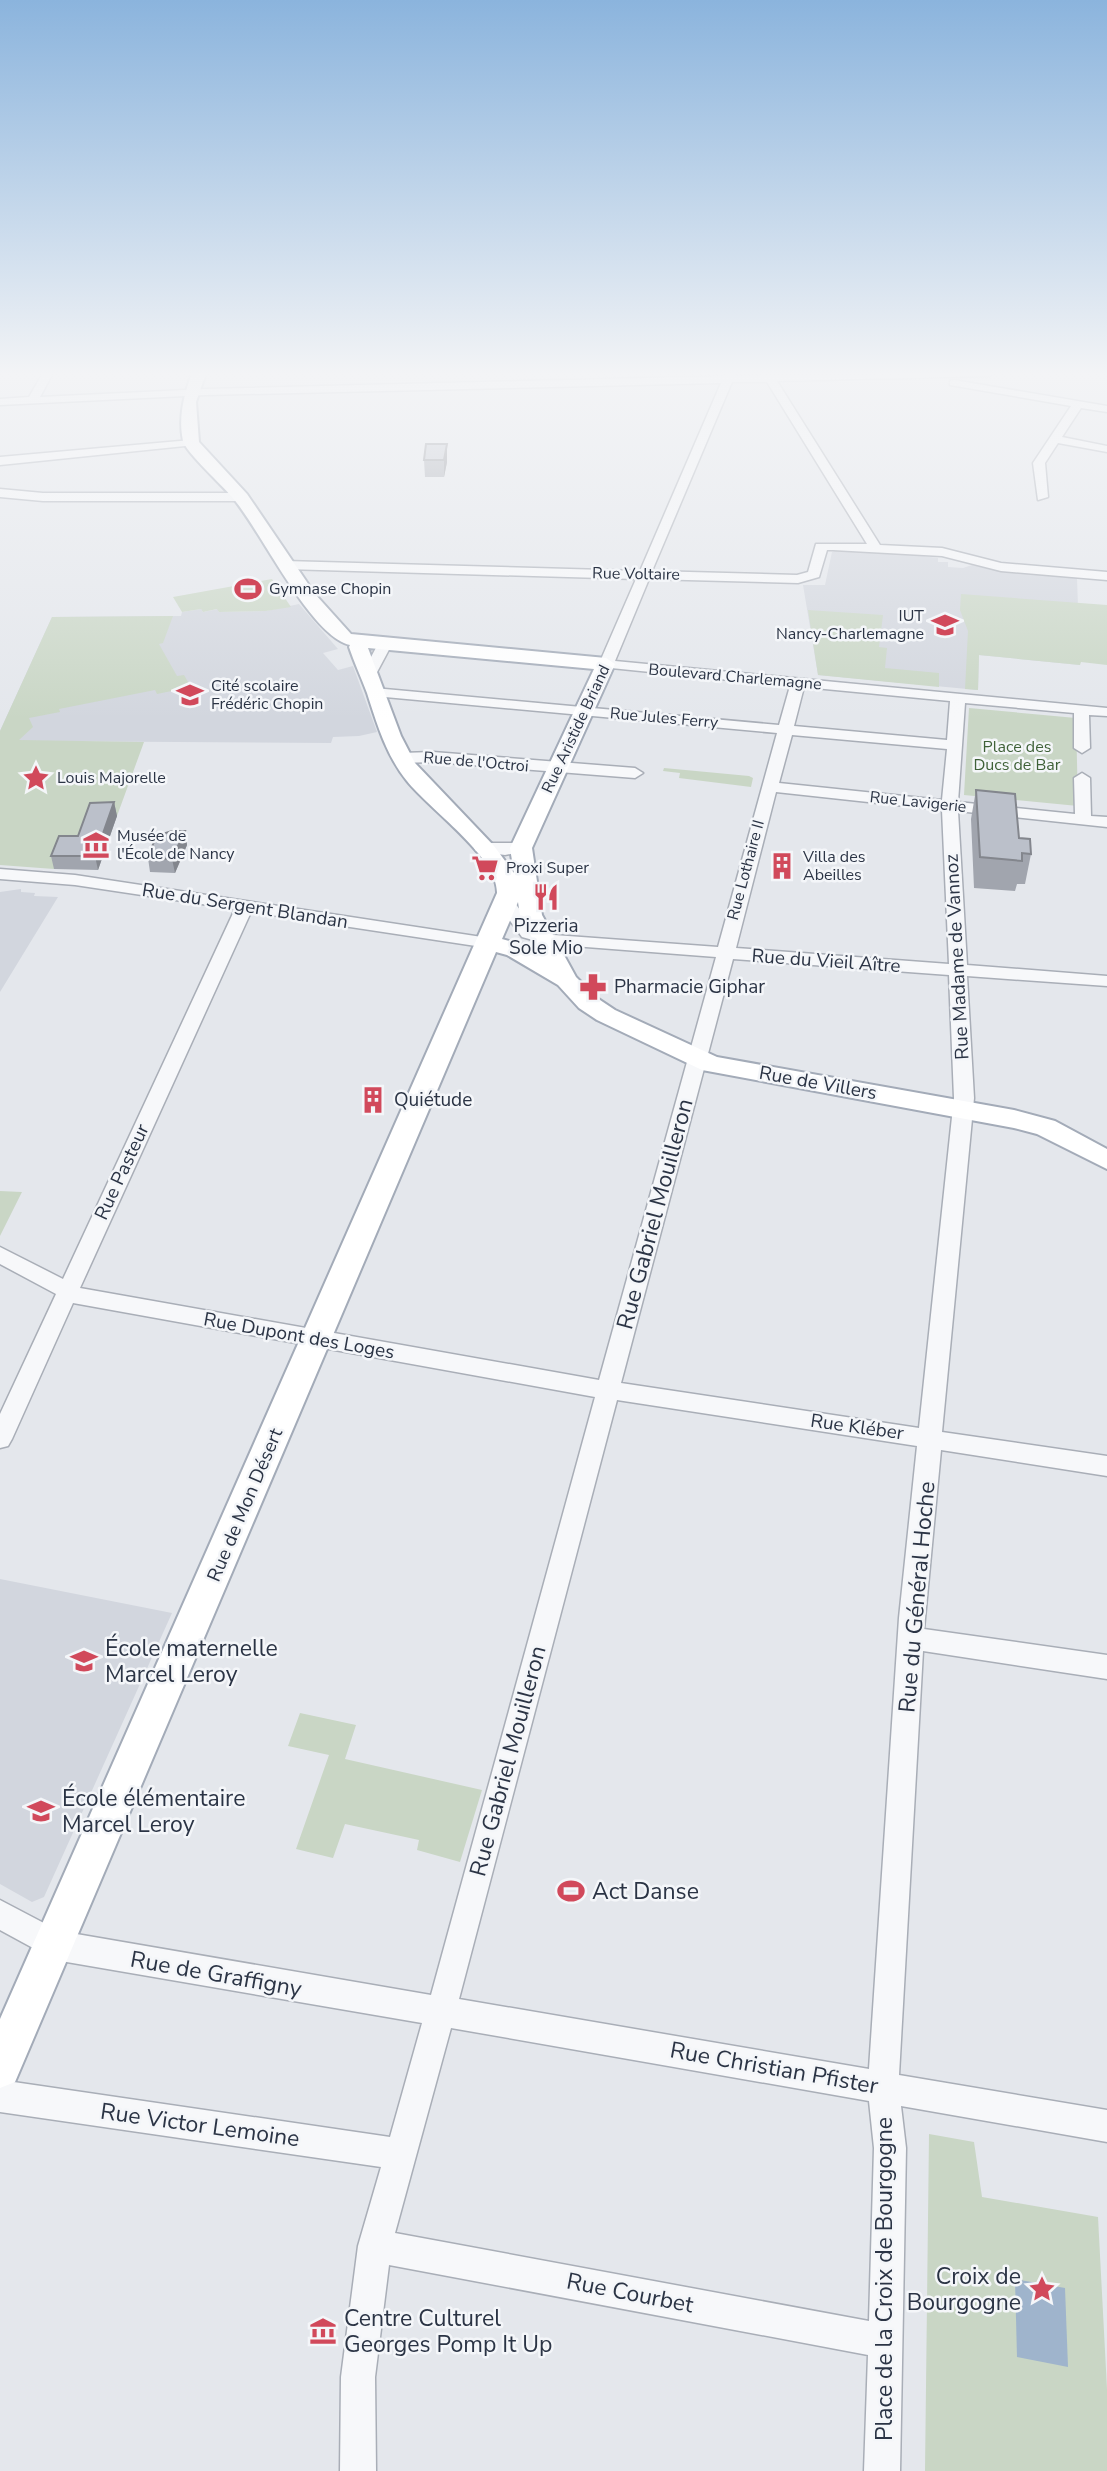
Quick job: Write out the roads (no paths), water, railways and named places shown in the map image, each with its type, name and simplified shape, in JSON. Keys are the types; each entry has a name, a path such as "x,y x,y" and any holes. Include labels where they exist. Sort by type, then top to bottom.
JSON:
{"main road":[{"path":"232,488 308,598 345,638 363,642"},
{"path":"363,642 358,647 401,758 414,777 482,848 505,877 508,888 506,904"},
{"name":"Boulevard Charlemagne","path":"363,642 606,664"},
{"name":"Rue Aristide Briand","path":"520,848 606,664"},
{"path":"476,970 508,965 556,974 545,939 531,915 520,848"},
{"name":"Rue de Mon Désert","path":"0,2067 506,904"},
{"name":"Rue de Villers","path":"489,943 515,950 556,974 588,1003 606,1015 696,1058 716,1065 962,1108 1046,1128 1107,1160"}],"street":[{"name":"Rue Aristide Briand","path":"606,664 681,488"},
{"path":"838,488 874,547"},
{"path":"1041,488 1042,497"},
{"path":"0,493 43,497 240,497"},
{"name":"Rue Voltaire","path":"285,565 807,578 814,574 821,547 874,547 942,552 1001,567 1107,576"},
{"path":"372,683 385,644"},
{"name":"Boulevard Charlemagne","path":"606,664 1107,712"},
{"name":"Rue Jules Ferry","path":"372,683 584,710 953,745"},
{"name":"Rue Lothaire II","path":"696,1058 798,683"},
{"path":"950,805 958,698"},
{"path":"1081,710 1082,748"},
{"name":"Rue de l'Octroi","path":"401,758 433,757 635,773"},
{"path":"1082,778 1083,819"},
{"name":"Rue Lavigerie","path":"770,787 1107,822"},
{"name":"Rue Madame de Vannoz","path":"950,805 962,1108"},
{"path":"482,848 520,848"},
{"name":"Rue du Sergent Blandan","path":"0,874 75,880 489,943"},
{"path":"506,904 524,930 545,939"},
{"name":"Rue Pasteur","path":"0,1439 245,906"},
{"name":"Rue du Vieil Aître","path":"545,939 1107,981"},
{"name":"Rue Gabriel Mouilleron","path":"358,2471 358,2377 375,2246 696,1058"},
{"name":"Rue du Général Hoche","path":"883,2087 911,1638 962,1108"},
{"name":"Rue Dupont des Loges","path":"0,1255 80,1297 607,1390"},
{"name":"Rue Kléber","path":"607,1390 1107,1466"},
{"path":"911,1638 1107,1667"},
{"name":"Rue de Graffigny","path":"0,1914 55,1945 440,2012"},
{"name":"Rue Christian Pfister","path":"440,2012 1107,2126"},
{"name":"Place de la Croix de Bourgogne","path":"882,2471 890,2148 883,2087"},
{"name":"Rue Victor Lemoine","path":"0,2096 399,2154"},
{"name":"Rue Courbet","path":"375,2246 886,2341"}],"water":[{"path":"1015,2279 1065,2288 1068,2367 1017,2357"}],"place":[{"name":"Gymnase Chopin","path":"248,589"},
{"name":"IUT Nancy-Charlemagne","path":"945,625"},
{"name":"Cité scolaire Frédéric Chopin","path":"190,695"},
{"name":"Louis Majorelle","path":"36,778"},
{"name":"Musée de l'École de Nancy","path":"96,845"},
{"name":"Villa des Abeilles","path":"782,866"},
{"name":"Proxi Super","path":"485,868"},
{"name":"Pizzeria Sole Mio","path":"546,897"},
{"name":"Pharmacie Giphar","path":"593,987"},
{"name":"Quiétude","path":"373,1100"},
{"name":"École maternelle Marcel Leroy","path":"84,1661"},
{"name":"École élémentaire Marcel Leroy","path":"41,1811"},
{"name":"Act Danse","path":"571,1891"},
{"name":"Croix de Bourgogne","path":"1042,2289"},
{"name":"Centre Culturel Georges Pomp It Up","path":"323,2331"}],"park label":[{"name":"Place des Ducs de Bar","path":"1017,756"}]}
